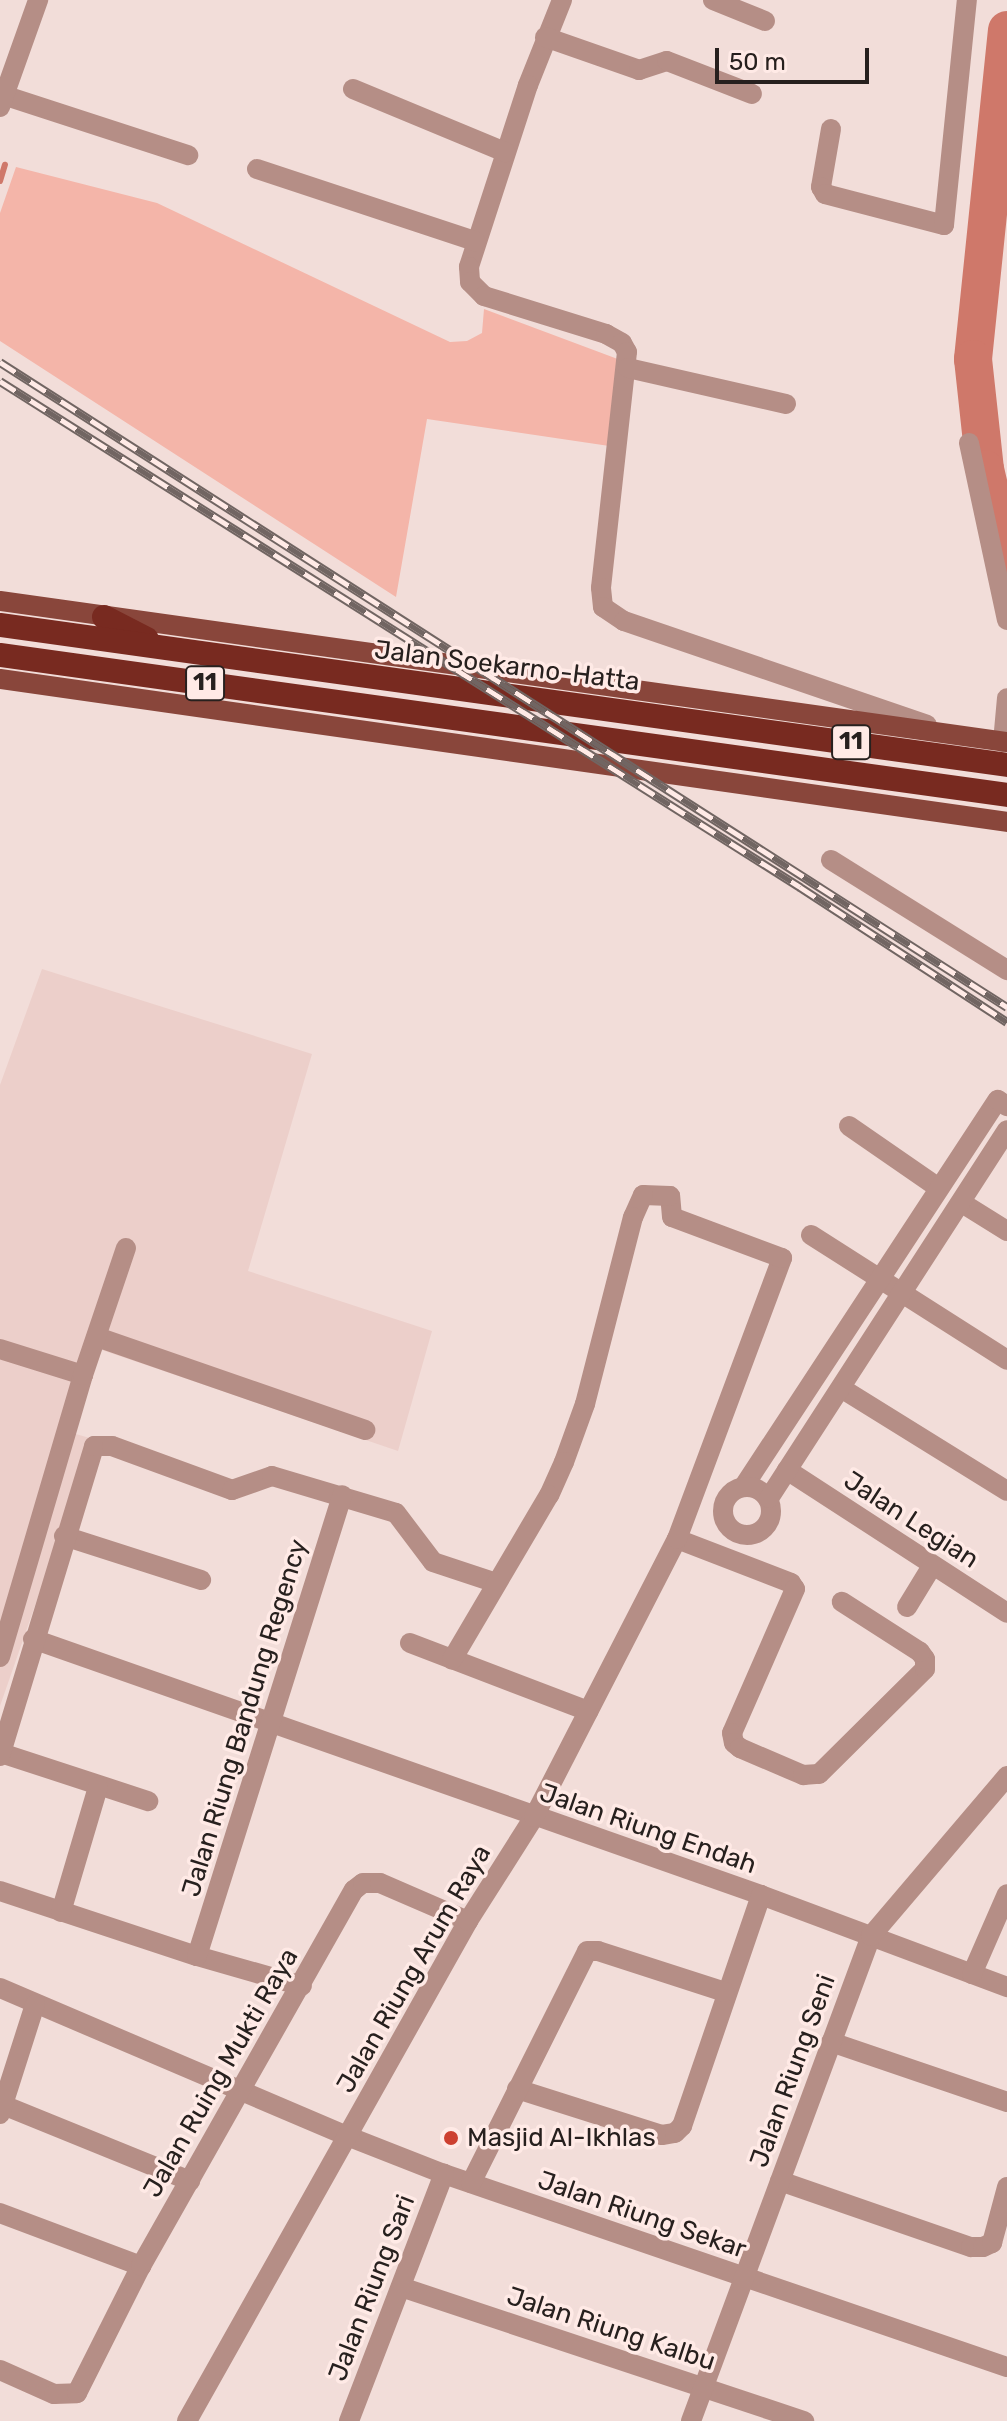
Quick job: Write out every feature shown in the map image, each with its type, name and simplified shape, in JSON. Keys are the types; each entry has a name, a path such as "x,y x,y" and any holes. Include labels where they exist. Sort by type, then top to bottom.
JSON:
{"highway":[{"path":"104,617 163,648"},
{"name":"Jalan Soekarno-Hatta","path":"0,625 695,719 1006,750"},
{"name":"11","path":"0,655 1007,795"}],"main road":[{"name":"Jalan Soekarno-Hatta","path":"0,601 665,693 961,737 1006,750"},
{"path":"0,679 1007,822"}],"street":[{"path":"562,0 545,37 475,241 469,267 470,282 484,296 606,334 622,343 627,352 628,368 601,588 603,607 624,621 961,737"},
{"path":"713,0 765,21"},
{"path":"831,129 821,187 825,194 944,225 967,0"},
{"path":"32,2 1,99 188,155"},
{"path":"545,37 639,70 667,61 752,94"},
{"path":"353,89 505,152"},
{"path":"257,169 475,241"},
{"path":"628,368 786,404"},
{"path":"969,443 1007,620"},
{"path":"1006,750 1007,698"},
{"path":"831,860 1007,970"},
{"path":"842,1602 920,1652 925,1659 925,1669 819,1774 803,1775 734,1743 732,1733 795,1595 791,1583 740,1563 681,1531 723,1503 731,1492 744,1486 939,1188 1002,1103"},
{"path":"849,1126 939,1188"},
{"path":"769,1498 1007,1130"},
{"name":"Jalan Riung Arum Raya","path":"187,2421 468,1921 534,1817 681,1531 782,1258 672,1217 670,1196 643,1195 633,1217 585,1404 564,1462 549,1495 496,1583"},
{"path":"962,1203 1007,1231"},
{"path":"811,1235 1007,1360"},
{"path":"0,1657 83,1375 126,1248"},
{"path":"97,1337 365,1430"},
{"path":"0,1349 83,1375"},
{"path":"841,1388 1007,1491"},
{"path":"148,1801 0,1755 64,1536 94,1446 101,1444 232,1490 272,1476 342,1495 402,1517 433,1562 496,1583 452,1660"},
{"name":"Jalan Legian","path":"787,1470 1007,1613"},
{"path":"723,1503 723,1518 730,1530 743,1535 757,1534 768,1525 772,1512 769,1498 758,1489 744,1486"},
{"name":"Jalan Riung Bandung Regency","path":"197,1956 342,1495"},
{"path":"740,1563 743,1535"},
{"path":"64,1536 201,1580"},
{"path":"907,1607 932,1566"},
{"name":"Jalan Riung Endah","path":"33,1639 761,1895 1007,1987"},
{"path":"410,1643 588,1711"},
{"name":"Jalan Riung Seni","path":"691,2421 871,1936 1007,1776"},
{"path":"61,1912 98,1787"},
{"name":"Jalan Ruing Mukti Raya","path":"0,2370 54,2394 77,2393 141,2266 354,1890 363,1883 380,1883 468,1921"},
{"path":"0,1891 197,1956 302,1986"},
{"path":"972,1974 1007,1894"},
{"path":"517,2089 662,2135 675,2133 682,2126 725,1992 761,1895"},
{"path":"471,2183 587,1951 598,1951 725,1992"},
{"name":"Jalan Riung Sekar","path":"0,1988 243,2089 347,2136 444,2174 1007,2367"},
{"path":"35,2004 1,2110 190,2181"},
{"path":"831,2042 1007,2102"},
{"name":"Jalan Riung Sari","path":"356,2419 444,2174"},
{"path":"780,2181 971,2247 992,2243 1007,2187"},
{"path":"0,2213 141,2266"},
{"name":"Jalan Riung Kalbu","path":"401,2287 804,2421"}],"shaded area":[{"path":"16,167 157,203 450,342 467,341 482,333 484,309 623,361 616,447 427,419 396,597 0,341 0,213"},
{"path":"42,969 312,1054 248,1271 432,1331 398,1451 96,1348 69,1432 93,1439 0,1706 0,1085"}],"waterway":[{"path":"1007,30 973,359 985,469 1007,564"},
{"path":"0,181 5,165"}],"railway":[{"path":"0,362 1007,1007"},
{"path":"0,381 800,887 1007,1022"}],"place":[{"name":"Masjid Al-Ikhlas","path":"451,2138"}]}
